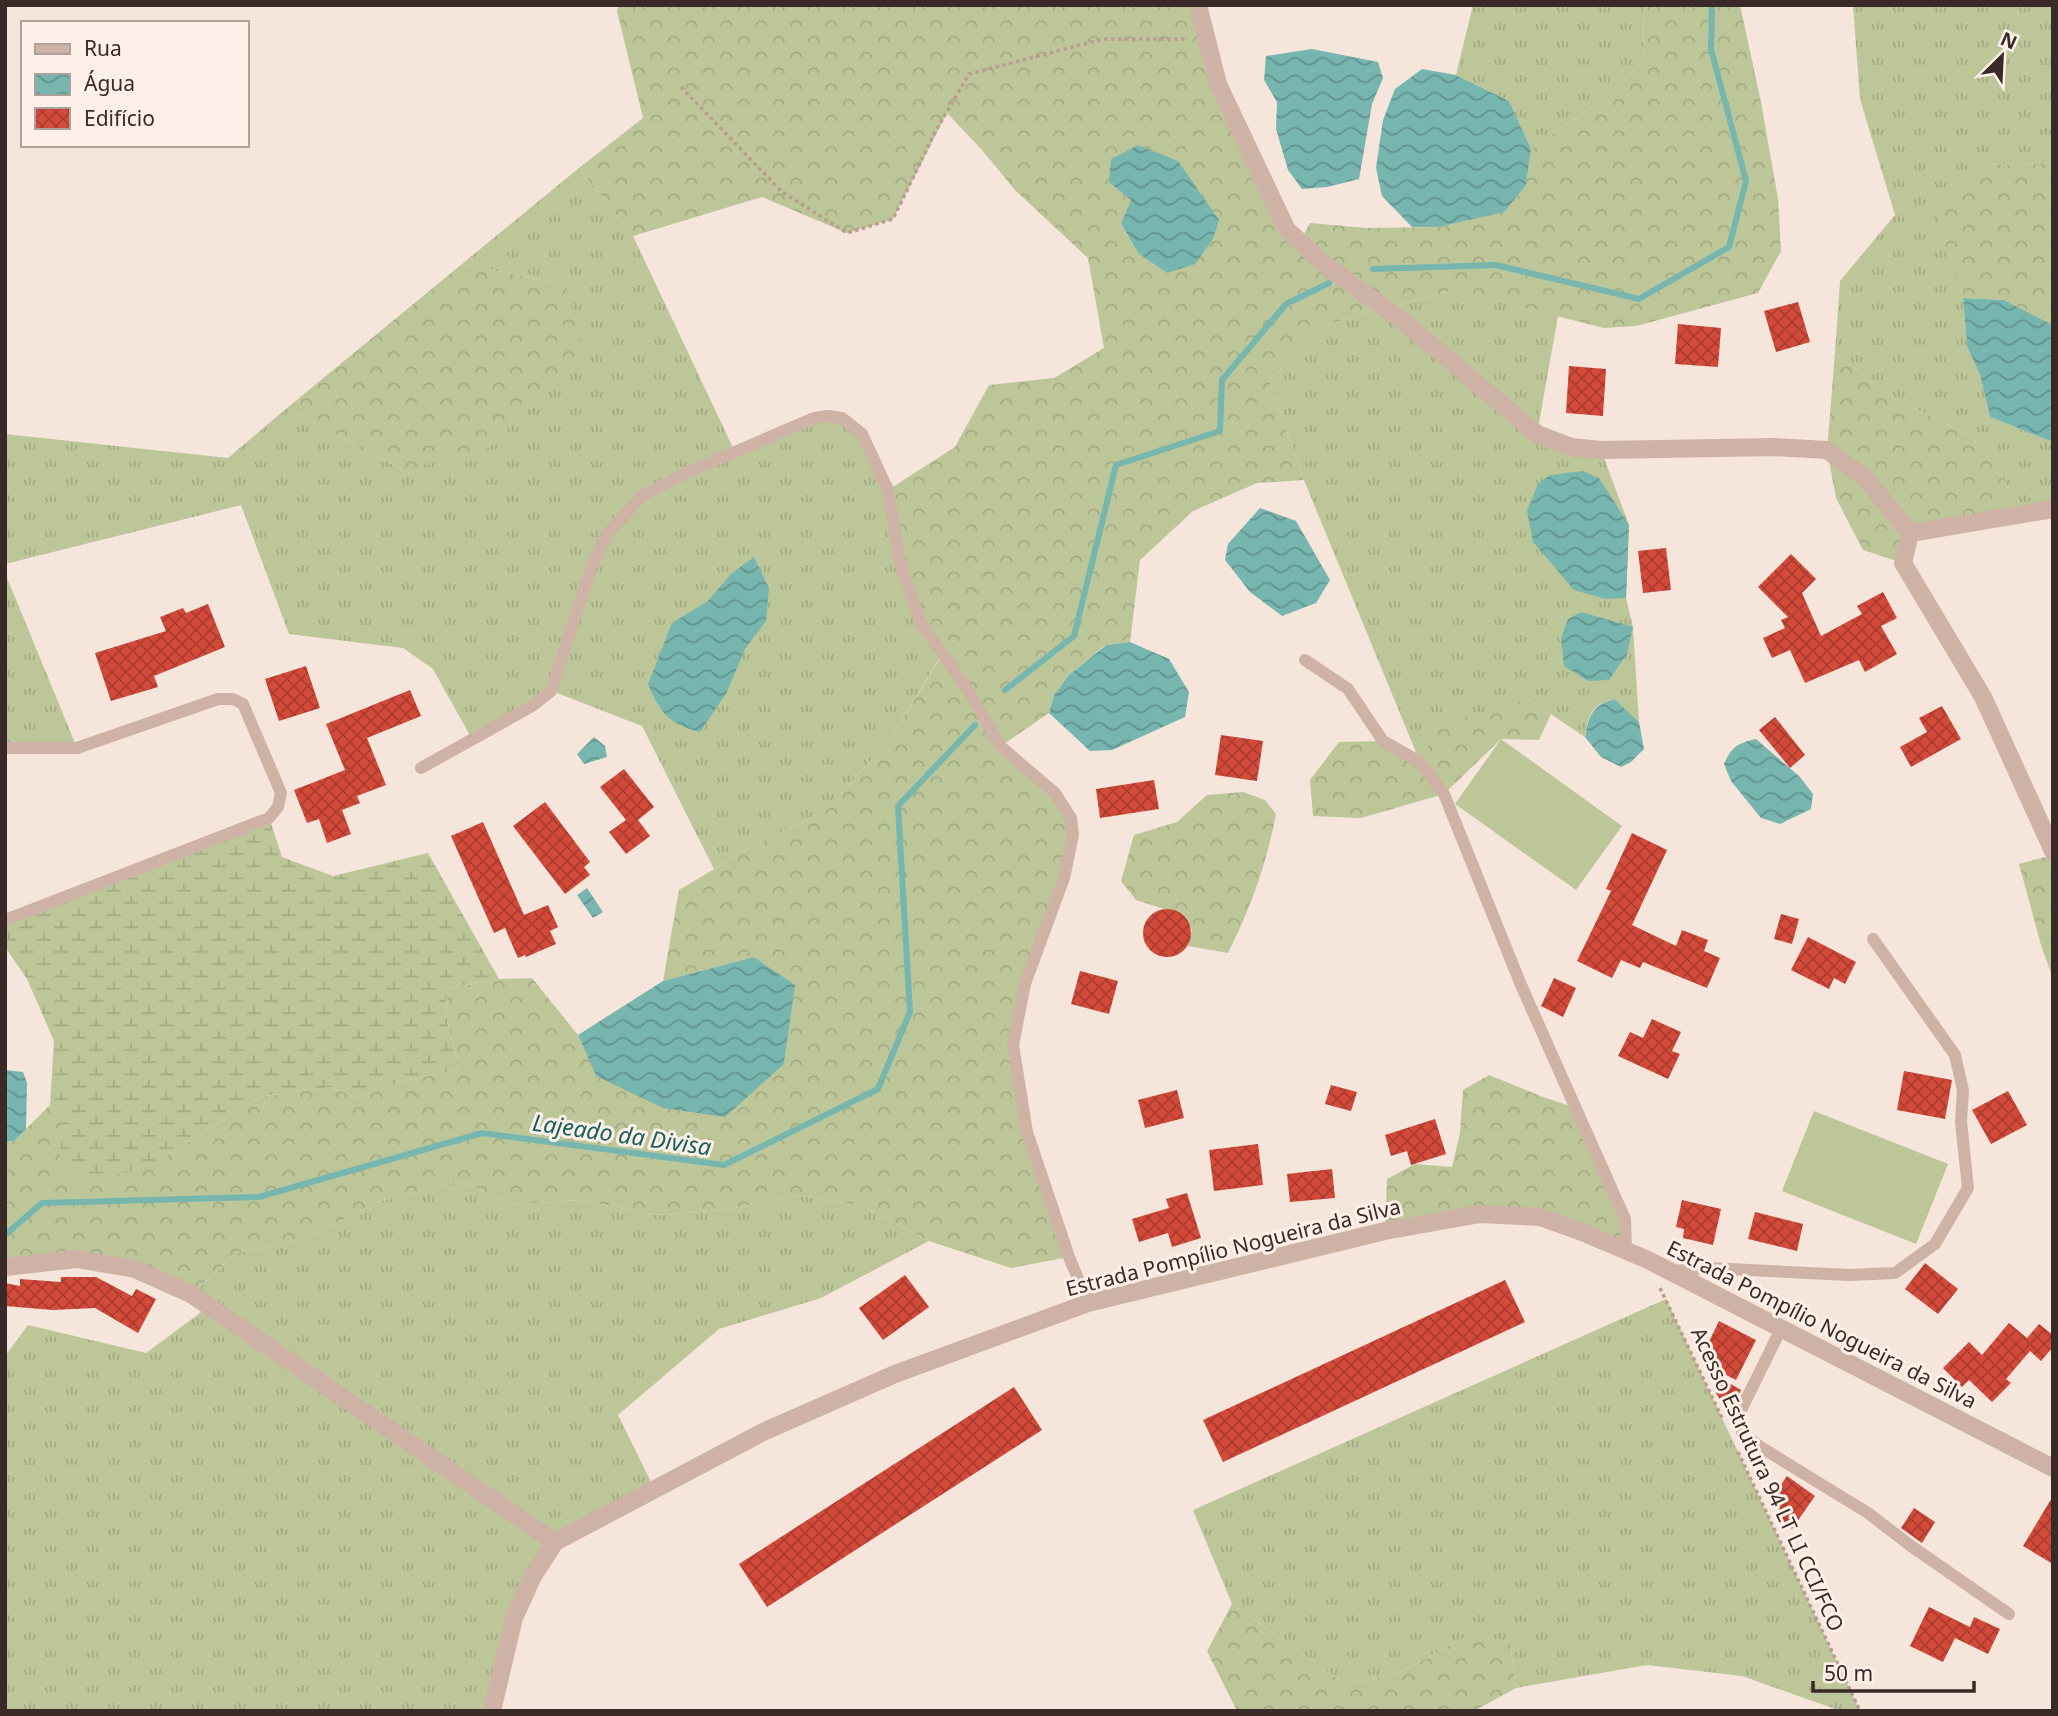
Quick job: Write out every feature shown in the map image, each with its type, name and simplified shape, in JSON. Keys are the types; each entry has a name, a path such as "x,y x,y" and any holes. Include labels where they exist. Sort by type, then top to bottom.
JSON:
{"street":[{"path":"1198,5 1218,84 1287,230 1323,263 1404,322 1537,434 1571,447 1601,450 1775,447 1827,450 1865,478 1910,533"},
{"path":"1910,533 2053,509"},
{"path":"1910,533 1903,563 1983,697 2053,852"},
{"name":"Estrada Pompílio Nogueira da Silva","path":"492,1711 514,1618 533,1576 555,1542 763,1432 895,1374 1088,1303 1385,1231 1479,1214 1540,1217 1626,1251 2053,1468"},
{"path":"5,1267 77,1259 135,1269 191,1294 555,1542"}],"lane":[{"path":"421,768 532,706 551,691 591,568 608,533 642,496 686,473 814,418 842,418 862,434 888,490 900,563 921,623 968,690 1000,746 1055,793 1071,818 1073,835 1064,878 1025,984 1013,1045 1027,1132 1069,1256 1088,1303"},
{"path":"1305,660 1348,689 1383,741 1420,762 1444,794 1521,985 1625,1219 1626,1251"},
{"path":"5,748 77,748 218,699 233,699 243,704 281,793 278,807 270,818 5,920"},
{"path":"1669,1271 1708,1268 1849,1275 1895,1273 1935,1244 1968,1188 1961,1122 1963,1090 1955,1055 1873,939"},
{"path":"1782,1329 1740,1412 1742,1433 1868,1513 2009,1614"}],"path":[{"path":"681,86 781,191 847,233 893,219 935,132 968,74 1103,39 1207,39"},
{"name":"Acesso Estrutura 94 LT LI CCI/FCO","path":"1648,1261 1726,1426"},
{"name":"Acesso Estrutura 94 LT LI CCI/FCO","path":"1738,1451 1860,1711"}],"green space":[{"path":"619,5 1198,5 1218,84 1300,242 1310,223 1366,228 1438,227 1526,185 1531,149 1595,105 1644,61 1643,5 1740,5 1778,199 1781,251 1758,293 1636,326 1604,328 1454,290 1331,323 1269,380 1304,480 1257,483 1193,511 1140,560 1130,642 1105,645 1069,675 1054,695 1049,713 1001,746 1055,793 1073,835 1025,984 1016,1062 1027,1132 1069,1257 1011,1268 929,1241 863,1206 795,1195 725,1210 656,1215 580,1200 512,1205 461,1181 380,1201 305,1239 237,1253 191,1294 77,1259 5,1267 5,1142 14,1141 50,1105 64,1116 160,1160 259,1097 331,1087 358,1098 403,1081 460,1070 447,1021 446,989 499,979 532,978 578,1035 596,1076 784,1064 794,985 754,957 663,981 679,890 751,847 828,809 892,736 942,655 921,623 888,490 955,447 989,385 1054,378 1104,348 1088,258 1015,190 947,113 893,219 847,233 762,197 633,236 579,168 643,118 617,11","holes":["1132,200 1138,253 1121,225"]},
{"path":"1473,5 1643,5 1644,61 1595,105 1531,149 1509,101 1456,75"},
{"path":"1853,5 2053,5 2053,163 1984,165 1938,218 1963,298 1967,346 1980,375 1990,417 2053,442 2053,509 2027,513 1972,437 1887,394 1835,353 1840,281 1895,215 1860,99"},
{"path":"2053,163 2053,325 2004,300 1963,298 1937,218 1984,165"},
{"path":"579,168 633,236 735,452 829,416 862,434 942,654 892,736 828,809 751,847 714,869 642,726 552,691 472,739 433,669 403,648 289,634 241,505 5,564 5,434 228,458 287,408 403,470 566,285 462,264"},
{"path":"462,264 566,285 582,348 490,447 403,470 287,408"},
{"path":"1454,290 1558,316 1537,434 1601,450 1629,525 1626,598 1633,627 1639,722 1613,699 1592,712 1585,737 1528,699 1420,762 1304,480 1269,380 1331,323"},
{"path":"1835,353 1887,394 1972,437 2027,513 1911,533 1903,563 1863,550 1836,498 1827,450"},
{"path":"5,573 77,748 5,748"},
{"path":"1528,699 1551,714 1539,740 1501,739 1444,794 1361,818 1313,816 1310,780 1339,742 1383,741 1419,761 1442,725"},
{"path":"1501,739 1622,826 1576,890 1455,804"},
{"path":"1243,792 1265,800 1276,814 1257,886 1228,953 1188,946 1192,930 1183,915 1136,900 1121,881 1134,835 1177,822 1207,795"},
{"path":"269,818 282,857 333,876 428,853 499,979 446,989 447,1021 460,1070 403,1081 358,1098 331,1087 259,1097 160,1160 116,1176 74,1177 59,1164 64,1117 50,1105 54,1041 27,979 5,947 5,920"},
{"path":"2053,855 2053,978 2019,864"},
{"path":"1489,1075 1576,1108 1625,1219 1626,1251 1540,1217 1385,1231 1387,1179 1415,1164 1452,1167 1460,1133 1463,1090"},
{"path":"1814,1111 1948,1164 1916,1244 1782,1191"},
{"path":"461,1181 512,1205 580,1200 656,1215 725,1210 795,1195 863,1206 929,1241 821,1298 719,1329 618,1415 655,1490 555,1542 533,1576 492,1711 5,1711 5,1356 28,1325 146,1353 208,1307 191,1294 237,1253 305,1239 380,1201"},
{"path":"1666,1299 1860,1711 1841,1711 1742,1676 1647,1665 1516,1688 1510,1642 1472,1634 1396,1674 1345,1684 1232,1604 1193,1510"},
{"path":"1232,1604 1345,1684 1396,1674 1472,1634 1510,1642 1516,1688 1474,1711 1237,1711 1207,1651"}],"water":[{"path":"1312,49 1378,62 1383,78 1372,104 1359,179 1327,187 1302,189 1288,170 1276,129 1277,102 1264,80 1266,56"},
{"path":"1422,69 1456,75 1509,101 1531,149 1526,185 1504,212 1438,227 1412,227 1382,196 1376,168 1383,120 1395,89"},
{"path":"1138,145 1178,161 1219,220 1213,239 1195,264 1167,273 1138,253 1121,224 1131,200 1109,182 1111,159"},
{"path":"1963,298 2004,300 2053,325 2053,442 1990,417 1980,375 1967,346"},
{"path":"1583,471 1599,478 1629,525 1626,598 1606,599 1574,590 1533,542 1527,511 1538,484 1550,475"},
{"path":"1260,508 1296,521 1330,580 1316,603 1282,616 1250,592 1225,560 1228,544"},
{"path":"754,557 769,588 766,621 745,649 727,692 700,732 689,729 667,716 648,684 672,623 708,601 731,574"},
{"path":"1581,612 1633,627 1627,654 1609,680 1588,681 1564,666 1561,638 1568,619"},
{"path":"1130,642 1169,659 1189,692 1185,717 1112,750 1090,751 1049,713 1054,695 1069,675 1106,645"},
{"path":"1614,699 1639,722 1644,749 1631,762 1621,767 1601,757 1585,737 1588,723 1596,708"},
{"path":"594,737 605,746 607,757 584,764 577,754"},
{"path":"1756,739 1800,777 1813,794 1811,809 1780,824 1761,818 1731,781 1724,764 1729,753 1740,744"},
{"path":"587,888 603,912 593,918 577,895"},
{"path":"754,957 795,985 784,1064 725,1117 663,1108 596,1076 578,1035 663,981"},
{"path":"5,1070 23,1072 27,1083 26,1129 14,1141 5,1142"}],"building":[{"path":"1798,302 1810,342 1776,352 1764,311"},
{"path":"1678,324 1721,328 1718,367 1675,364"},
{"path":"1569,366 1606,369 1603,416 1566,413"},
{"path":"1666,548 1671,590 1643,593 1638,551"},
{"path":"1791,554 1816,579 1802,593 1821,636 1862,614 1857,606 1883,592 1897,618 1881,626 1897,654 1865,672 1859,660 1805,683 1790,650 1772,658 1763,638 1785,628 1781,620 1788,617 1758,587"},
{"path":"208,604 225,647 154,676 158,687 111,701 95,653 166,631 160,617 183,608 186,613"},
{"path":"306,666 320,708 279,721 265,679"},
{"path":"410,690 421,716 367,738 386,785 357,796 360,803 342,810 351,834 327,843 319,819 307,823 294,790 345,770 326,724"},
{"path":"1942,706 1961,739 1911,767 1900,747 1927,732 1919,718"},
{"path":"1775,717 1805,755 1790,768 1759,730"},
{"path":"1221,735 1263,741 1257,781 1215,775"},
{"path":"624,769 654,807 638,820 650,836 626,854 609,832 626,820 600,787"},
{"path":"1154,780 1159,809 1100,818 1096,789"},
{"path":"545,802 590,862 584,867 590,875 565,894 513,826"},
{"path":"483,822 524,915 548,905 558,927 550,931 556,944 518,958 505,928 494,933 451,836"},
{"path":"1632,833 1667,850 1632,925 1676,946 1682,930 1708,940 1704,951 1720,958 1707,988 1643,962 1640,968 1621,960 1612,978 1577,961 1611,891 1606,889"},
{"path":"1167,909 1184,916 1191,933 1184,950 1167,957 1150,950 1143,933 1150,916"},
{"path":"1781,914 1799,919 1792,944 1774,939"},
{"path":"1808,937 1856,962 1845,984 1834,978 1829,989 1791,970"},
{"path":"1080,971 1118,981 1109,1014 1071,1004"},
{"path":"1554,978 1576,988 1563,1017 1541,1006"},
{"path":"1652,1019 1681,1032 1672,1051 1680,1054 1668,1079 1618,1056 1630,1032 1643,1038"},
{"path":"1904,1071 1952,1080 1945,1119 1897,1110"},
{"path":"1331,1085 1357,1092 1351,1111 1325,1104"},
{"path":"1177,1090 1184,1118 1145,1128 1138,1100"},
{"path":"2008,1091 2027,1125 1991,1144 1972,1110"},
{"path":"1435,1119 1446,1154 1411,1165 1407,1151 1391,1156 1385,1135"},
{"path":"1258,1144 1263,1185 1214,1191 1209,1150"},
{"path":"1332,1169 1335,1198 1290,1202 1287,1174"},
{"path":"1187,1193 1201,1238 1172,1247 1168,1233 1139,1242 1132,1219 1169,1208 1166,1199"},
{"path":"1682,1200 1721,1209 1713,1245 1683,1238 1684,1229 1676,1227"},
{"path":"1755,1212 1803,1224 1797,1251 1748,1239"},
{"path":"1925,1263 1958,1289 1938,1314 1905,1289"},
{"path":"905,1275 929,1307 883,1340 859,1308"},
{"path":"61,1277 96,1277 132,1296 136,1289 156,1299 138,1333 95,1308 53,1310 5,1306 5,1283 20,1286 20,1279 61,1282"},
{"path":"1505,1280 1525,1322 1223,1462 1203,1420"},
{"path":"1719,1321 1756,1340 1736,1380 1709,1366 1715,1355 1705,1350"},
{"path":"2009,1323 2027,1338 2039,1324 2053,1335 2053,1347 2041,1361 2030,1351 2006,1379 2011,1383 1992,1402 1969,1380 1962,1387 1943,1368 1969,1342 1982,1355"},
{"path":"1724,1380 1741,1390 1729,1414 1716,1393"},
{"path":"1014,1387 1042,1430 767,1607 739,1564"},
{"path":"1787,1476 1815,1496 1792,1529 1775,1516 1780,1509 1769,1502"},
{"path":"2053,1496 2053,1564 2023,1546"},
{"path":"1914,1508 1935,1522 1922,1543 1901,1528"},
{"path":"1929,1607 1970,1627 1974,1617 2000,1629 1988,1654 1955,1638 1943,1662 1910,1646"}],"waterway":[{"name":"Lajeado da Divisa","path":"1373,269 1496,265 1639,299 1729,247 1746,181 1711,49 1712,5"},
{"name":"Lajeado da Divisa","path":"1005,690 1074,636 1116,465 1220,431 1222,380 1286,304 1329,283"},
{"name":"Lajeado da Divisa","path":"5,1235 42,1203 259,1197 482,1133 724,1165 878,1089 910,1012 898,806 975,725"}]}
